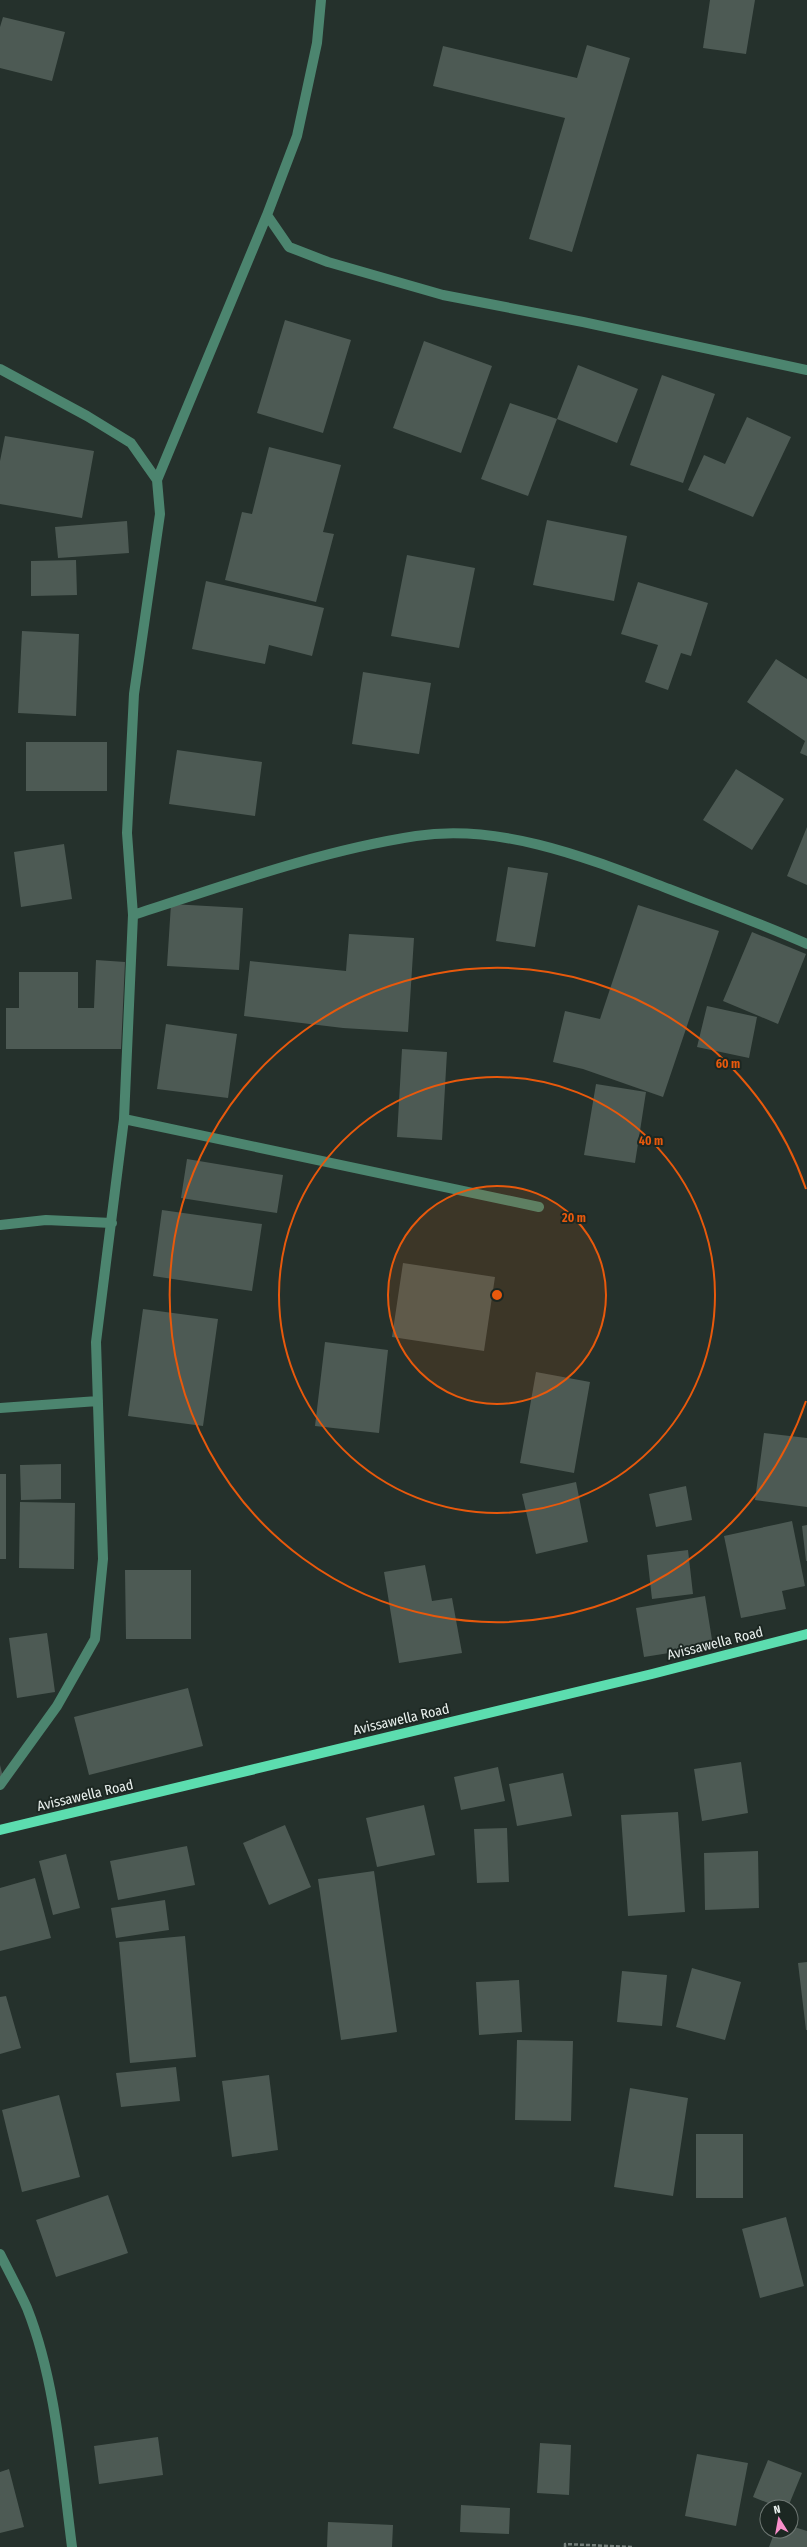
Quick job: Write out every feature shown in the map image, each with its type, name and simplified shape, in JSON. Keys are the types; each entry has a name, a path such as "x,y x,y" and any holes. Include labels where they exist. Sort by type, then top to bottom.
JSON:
{"main road":[{"name":"Avissawella Road","path":"0,1830 636,1678 807,1634"}],"street":[{"path":"0,1785 58,1706 95,1639 103,1559 96,1342 124,1119 133,915 127,833 130,756 134,694 160,514 157,480 267,215 297,136 317,43 321,0"},
{"path":"267,215 289,247 328,262 443,295 583,322 807,370"},
{"path":"0,369 87,416 130,443 157,480"},
{"path":"133,915 323,856 417,836 471,834 520,840 597,862 767,926 807,944"},
{"path":"124,1119 539,1207"},
{"path":"0,1225 46,1220 112,1223"},
{"path":"0,1408 98,1401"},
{"path":"0,2254 27,2309 40,2354 57,2427 72,2547"}],"path":[{"path":"565,2547 566,2544 633,2547"}],"building":[{"path":"710,0 755,0 746,54 703,48"},
{"path":"3,17 65,32 52,81 0,68 0,27"},
{"path":"587,45 630,58 572,252 529,239 565,118 433,86 443,46 577,78"},
{"path":"285,320 351,340 323,433 257,413"},
{"path":"424,341 492,366 461,453 393,428"},
{"path":"578,365 638,389 617,443 557,419"},
{"path":"662,375 715,394 683,483 630,465"},
{"path":"510,403 557,419 528,496 481,479"},
{"path":"747,417 791,437 753,517 688,490 704,455 725,464"},
{"path":"5,436 94,451 82,518 0,504 0,461"},
{"path":"269,447 341,465 323,532 334,534 316,602 225,580 242,512 252,514"},
{"path":"547,520 627,536 614,601 533,585"},
{"path":"127,521 129,553 58,558 55,527"},
{"path":"407,555 475,568 459,648 391,636"},
{"path":"76,560 77,595 31,596 31,561"},
{"path":"206,581 324,608 312,656 269,645 265,664 192,649"},
{"path":"638,582 708,603 691,656 681,653 668,690 645,682 658,645 621,634"},
{"path":"22,631 79,634 76,716 18,713"},
{"path":"776,659 807,679 807,756 800,753 805,741 747,702"},
{"path":"363,672 431,683 419,754 352,744"},
{"path":"26,742 107,742 107,791 26,791"},
{"path":"177,750 262,762 255,816 169,804"},
{"path":"736,769 784,799 752,850 703,820"},
{"path":"807,827 807,885 787,876"},
{"path":"64,844 72,899 21,907 14,852"},
{"path":"508,867 548,873 535,947 496,941"},
{"path":"171,904 243,908 239,970 167,966"},
{"path":"638,905 719,931 663,1097 583,1069 553,1062 565,1011 600,1019"},
{"path":"752,932 806,954 778,1024 723,1001"},
{"path":"349,934 414,938 408,1032 343,1028 244,1016 250,961 346,971"},
{"path":"96,960 125,962 121,1049 6,1049 6,1008 19,1008 19,972 78,972 78,1008 94,1008"},
{"path":"707,1006 757,1017 749,1058 697,1047"},
{"path":"166,1024 237,1034 228,1098 157,1089"},
{"path":"402,1049 447,1052 442,1140 397,1137"},
{"path":"596,1084 646,1092 635,1163 584,1155"},
{"path":"187,1159 283,1175 277,1213 181,1198"},
{"path":"162,1210 262,1224 252,1291 153,1276"},
{"path":"403,1263 495,1277 484,1351 392,1337"},
{"path":"143,1309 218,1319 203,1426 128,1416"},
{"path":"325,1342 388,1350 379,1433 315,1426"},
{"path":"536,1372 590,1382 574,1473 520,1463"},
{"path":"764,1433 807,1438 807,1507 755,1500"},
{"path":"61,1464 61,1499 21,1500 20,1465"},
{"path":"0,1474 6,1474 6,1559 0,1559"},
{"path":"576,1482 588,1542 536,1554 522,1494"},
{"path":"686,1486 692,1520 656,1527 649,1494"},
{"path":"20,1502 75,1503 74,1569 19,1568"},
{"path":"792,1521 805,1586 782,1591 786,1609 741,1618 724,1536"},
{"path":"807,1525 807,1561 806,1561 802,1526"},
{"path":"688,1550 693,1594 652,1599 647,1555"},
{"path":"425,1565 432,1601 452,1598 462,1653 399,1663 384,1572"},
{"path":"125,1570 191,1570 191,1639 126,1639"},
{"path":"705,1596 713,1646 644,1657 636,1608"},
{"path":"47,1633 55,1692 17,1698 9,1638"},
{"path":"188,1688 203,1746 89,1775 74,1717"},
{"path":"741,1762 748,1813 702,1821 694,1769"},
{"path":"0,1765 3,1777 0,1778"},
{"path":"498,1767 505,1801 461,1810 454,1777"},
{"path":"563,1773 572,1816 517,1826 509,1784"},
{"path":"424,1805 435,1855 377,1867 366,1818"},
{"path":"678,1812 685,1912 628,1916 621,1815"},
{"path":"285,1825 311,1887 269,1905 243,1843"},
{"path":"507,1828 509,1882 477,1883 474,1829"},
{"path":"187,1846 195,1885 118,1900 110,1861"},
{"path":"758,1851 759,1908 705,1910 704,1853"},
{"path":"66,1854 80,1908 53,1915 39,1861"},
{"path":"374,1871 397,2032 341,2040 318,1879"},
{"path":"35,1878 51,1938 0,1951 0,1888"},
{"path":"165,1900 169,1930 116,1938 111,1908"},
{"path":"185,1936 196,2057 130,2063 119,1942"},
{"path":"807,1962 807,2030 806,2030 798,1963"},
{"path":"692,1968 741,1982 725,2040 676,2027"},
{"path":"622,1971 667,1975 662,2026 617,2022"},
{"path":"519,1980 522,2032 479,2035 476,1982"},
{"path":"6,1996 21,2048 0,2054 0,1997"},
{"path":"517,2040 573,2041 571,2121 515,2120"},
{"path":"176,2067 180,2101 121,2107 116,2073"},
{"path":"269,2075 278,2150 232,2157 222,2081"},
{"path":"630,2088 688,2098 673,2196 614,2187"},
{"path":"59,2095 80,2177 22,2192 2,2110"},
{"path":"696,2134 743,2134 743,2198 696,2198"},
{"path":"108,2195 128,2253 56,2277 36,2220"},
{"path":"786,2217 804,2286 760,2298 742,2229"},
{"path":"158,2437 163,2475 99,2484 94,2446"},
{"path":"540,2443 571,2445 569,2495 537,2493"},
{"path":"697,2454 748,2463 736,2526 685,2516"},
{"path":"768,2460 802,2473 791,2499 759,2499 753,2497"},
{"path":"9,2469 24,2527 0,2533 0,2472"},
{"path":"461,2505 510,2508 509,2534 460,2532"},
{"path":"328,2522 393,2525 392,2547 327,2547"},
{"path":"799,2528 807,2531 807,2547 769,2547 772,2539 799,2539"}]}
